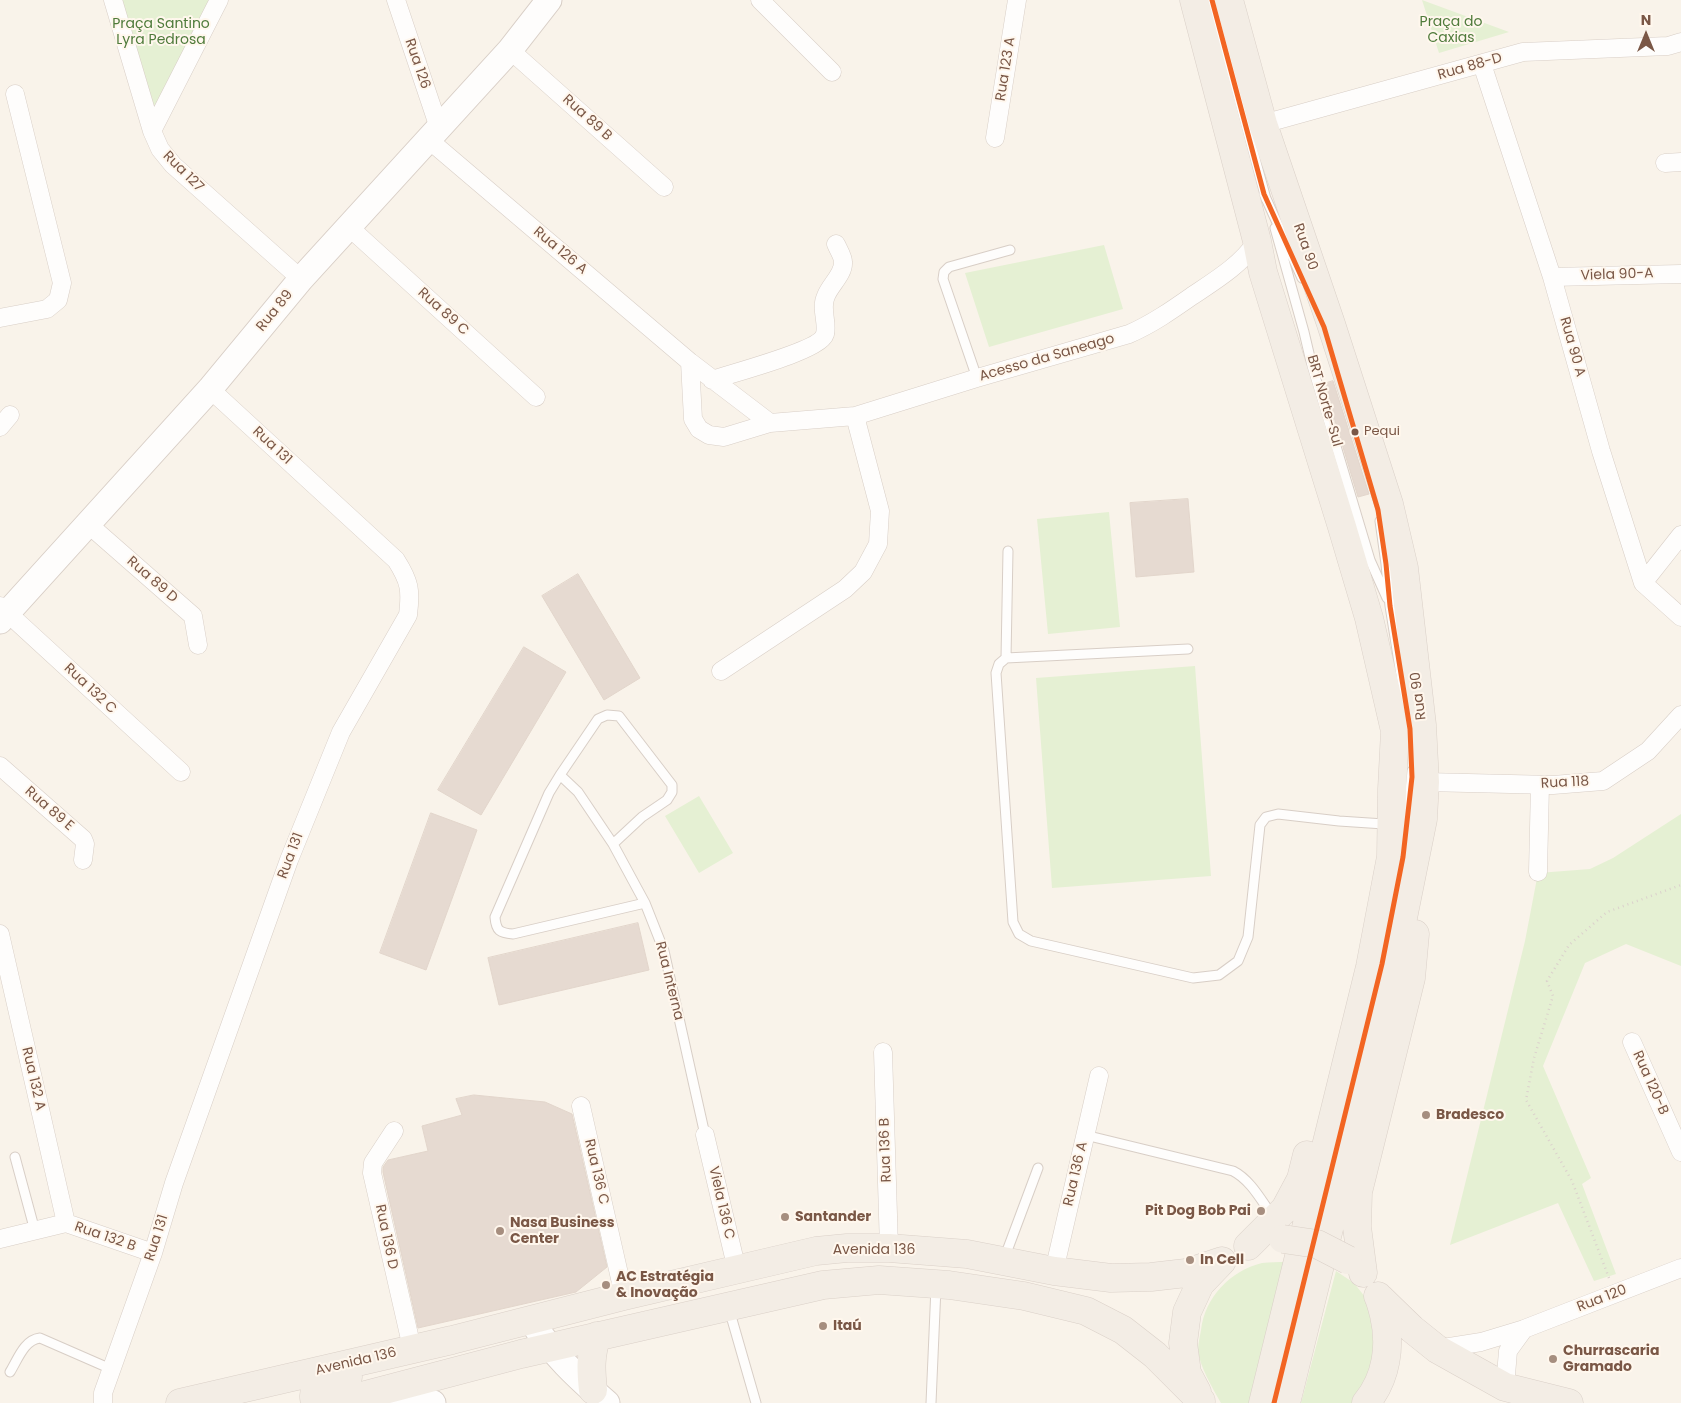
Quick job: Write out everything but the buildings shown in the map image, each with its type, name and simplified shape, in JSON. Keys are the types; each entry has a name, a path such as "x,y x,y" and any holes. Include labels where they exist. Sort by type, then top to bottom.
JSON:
{"main road":[{"name":"Rua 90","path":"1194,0 1257,241 1262,272 1342,528 1368,618 1395,731 1391,856 1370,967 1263,1403"},
{"name":"Rua 90","path":"1229,0 1263,124 1328,315 1389,504 1404,568 1422,725 1425,782 1424,819 1391,977 1286,1403"},
{"path":"1202,1402 1188,1373 1182,1343 1187,1312 1200,1284 1222,1261 1279,1229 1285,1209 1301,1179 1365,927 1392,789"},
{"path":"1356,1266 1358,1192 1411,978 1424,819"},
{"path":"1279,1229 1317,1244 1356,1266 1380,1298 1412,1329 1437,1349 1505,1387 1569,1403"},
{"name":"Avenida 136","path":"180,1403 452,1340 624,1296 816,1251 847,1248 889,1248 967,1254 1054,1272 1111,1278 1151,1277 1186,1273 1222,1261"},
{"path":"335,1403 385,1396 550,1348 729,1306 823,1285 879,1280 936,1284 1024,1296 1086,1311 1123,1330 1155,1355 1202,1402"},
{"path":"1366,1403 1373,1395 1386,1364 1387,1331 1380,1298"},
{"path":"597,1336 592,1351 590,1368 600,1397"},
{"path":"315,1403 314,1390 319,1385 442,1353 452,1340"}],"street":[{"name":"Rua 127","path":"113,0 152,131 160,149 173,165 301,279"},
{"path":"152,131 220,0"},
{"name":"Rua 126","path":"396,0 434,134"},
{"name":"Rua 89","path":"3,613 88,524 210,389 301,279 510,50 549,0"},
{"path":"760,0 832,72"},
{"name":"Rua 123 A","path":"994,138 1017,0"},
{"name":"Rua 88-D","path":"1263,124 1522,52 1668,46 1681,42"},
{"name":"Rua 89 B","path":"510,50 664,187"},
{"name":"Rua 90 A","path":"1482,64 1552,277 1601,451 1644,583 1681,617"},
{"path":"0,318 47,309 58,300 62,283 16,94"},
{"name":"Rua 126 A","path":"434,134 690,362"},
{"name":"Rua 89 C","path":"349,227 536,396"},
{"name":"Acesso da Saneago","path":"690,362 693,419 699,429 709,435 724,437 770,423 855,416 1129,334 1148,326 1226,273 1249,252 1257,241"},
{"path":"712,380 796,354 820,341 825,333 823,307 825,298 829,288 841,272 843,262 836,244"},
{"name":"Acesso da Saneago","path":"1226,273 1256,268 1262,272"},
{"name":"Viela 90-A","path":"1552,277 1681,274"},
{"path":"690,362 770,423"},
{"name":"Rua 131","path":"103,1403 103,1393 152,1253 174,1183 289,860 340,732 408,615 410,595 407,577 396,560 210,389"},
{"path":"721,671 846,589 863,572 878,544 880,512 855,416"},
{"name":"Rua 89 D","path":"88,524 193,616 198,646"},
{"path":"1644,583 1681,535"},
{"name":"Rua 132 C","path":"3,613 181,772"},
{"name":"Rua 118","path":"1425,782 1540,785 1602,780 1648,751 1681,716"},
{"name":"Rua 89 E","path":"0,766 83,839 85,844 83,860"},
{"path":"1538,872 1540,785"},
{"name":"Rua 132 A","path":"0,934 66,1223"},
{"name":"Rua 120-B","path":"1632,1042 1681,1152"},
{"name":"Rua 136 B","path":"883,1052 889,1248"},
{"name":"Rua 136 A","path":"1054,1272 1099,1076"},
{"name":"Rua 136 C","path":"581,1106 624,1296"},
{"name":"Rua 136 D","path":"394,1131 373,1163 372,1173 412,1348"},
{"name":"Viela 136 C","path":"705,1135 738,1270"},
{"name":"Rua 132 B","path":"0,1239 66,1223 152,1253"},
{"name":"Rua 120","path":"1437,1349 1481,1342 1524,1329 1681,1268"},
{"path":"531,1320 550,1348 575,1375 600,1397"},
{"path":"1505,1387 1508,1351 1524,1329"},
{"path":"385,1396 433,1403"}],"lane":[{"name":"BRT Norte-Sul","path":"1212,0 1312,366 1370,560 1390,606"},
{"name":"BRT Norte-Sul","path":"1264,194 1324,327 1378,510 1390,606 1410,729 1412,777 1403,857 1382,964 1274,1403"},
{"path":"977,378 943,279 944,272 949,267 1010,250"},
{"path":"1006,658 1008,551"},
{"path":"1188,649 1006,658 1000,664 996,673 1013,922 1019,934 1031,940 1193,978 1218,975 1238,961 1248,937 1260,825 1266,817 1278,814 1384,824"},
{"path":"613,844 642,817 667,800 672,792 672,785 619,716 607,715 598,720 549,793 495,917 496,926 502,933 513,934 644,903"},
{"name":"Rua Interna","path":"560,775 578,792 613,844 644,903 664,951 705,1135"},
{"path":"1085,1135 1233,1171 1241,1175 1249,1183 1279,1229"},
{"path":"16,1157 35,1232"},
{"path":"1004,1261 1038,1168"},
{"path":"931,1403 936,1284"},
{"path":"729,1306 756,1403"},
{"path":"10,1372 27,1344 33,1339 40,1338 111,1369"}],"path":[{"path":"1615,1294 1572,1181 1526,1100 1534,1058 1553,996 1547,981 1569,946 1607,912 1681,885"}],"green space":[{"name":"Praça Santino Lyra Pedrosa","path":"119,0 213,0 153,119"},
{"name":"Praça do Caxias","path":"1422,0 1509,32 1439,53"},
{"path":"1104,245 1123,309 989,347 965,273"},
{"path":"1109,512 1120,627 1048,634 1037,519"},
{"path":"1195,666 1211,876 1052,888 1036,678"},
{"path":"699,796 733,853 699,873 665,816"},
{"path":"1681,814 1681,966 1626,944 1585,963 1543,1066 1591,1178 1582,1184 1616,1274 1594,1281 1558,1203 1450,1245 1525,941 1538,873 1590,869 1613,858"},
{"path":"1286,1262 1249,1403 1221,1403 1210,1384 1198,1350 1203,1318 1208,1307 1221,1287 1240,1272 1262,1263"},
{"path":"1336,1271 1354,1283 1373,1307 1380,1343 1373,1374 1353,1403 1301,1403"}],"transit line":[{"path":"1212,0 1264,194 1324,327 1378,510 1390,606 1410,729 1412,777 1403,857 1382,964 1274,1403"}],"place":[{"name":"Pequi","path":"1355,432"},
{"name":"Bradesco","path":"1426,1115"},
{"name":"Pit Dog Bob Pai","path":"1261,1211"},
{"name":"Santander","path":"785,1217"},
{"name":"Nasa Business Center","path":"500,1231"},
{"name":"In Cell","path":"1190,1260"},
{"name":"AC Estratégia & Inovação","path":"606,1285"},
{"name":"Itaú","path":"823,1326"},
{"name":"Churrascaria Gramado","path":"1553,1359"}]}
